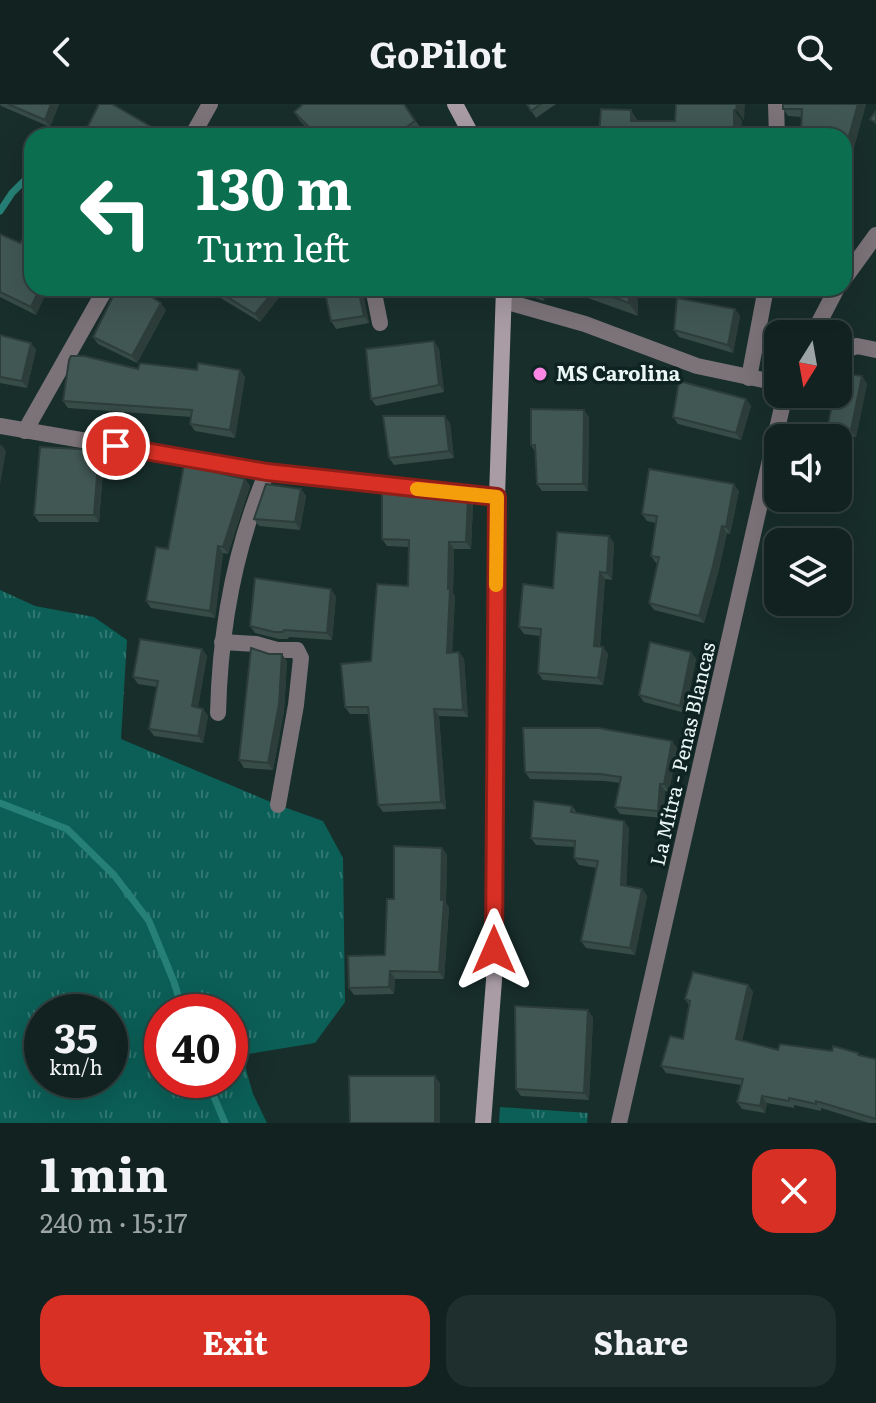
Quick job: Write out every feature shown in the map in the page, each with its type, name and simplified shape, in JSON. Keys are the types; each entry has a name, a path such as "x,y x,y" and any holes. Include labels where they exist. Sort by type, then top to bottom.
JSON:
{"street":[{"path":"196,128 210,104"},
{"path":"455,104 468,128"},
{"path":"776,104 777,128"},
{"path":"852,268 876,235"},
{"path":"25,431 101,296"},
{"path":"375,296 380,323"},
{"path":"483,1123 494,980 497,497 504,296"},
{"path":"507,296 697,366 764,381"},
{"path":"749,378 764,296"},
{"path":"820,320 833,296"},
{"path":"852,348 876,350"},
{"name":"La Mitra - Penas Blancas","path":"620,1123 782,408"},
{"path":"0,426 267,472 497,497"},
{"path":"218,713 222,642 230,590 254,505 267,472"},
{"path":"222,642 297,650 301,658 278,805"}],"green space":[{"path":"0,590 35,606 94,617 127,640 121,739 323,821 343,858 345,1002 315,1043 248,1054 248,994 144,994 144,1098 248,1098 248,1076 267,1123 0,1123"},
{"path":"500,1107 588,1113 587,1123 499,1123"}],"building":[{"path":"8,104 51,104 45,120"},
{"path":"99,104 112,104 153,128 87,128"},
{"path":"303,104 404,104 415,121 405,128 310,128 294,112"},
{"path":"527,104 541,104 531,111"},
{"path":"676,104 737,104 734,128 600,128 601,109 631,110 631,121 675,121"},
{"path":"783,104 858,104 851,128 801,128 802,109 783,109"},
{"path":"0,234 20,243 24,237 24,296 36,296 31,307 0,292"},
{"path":"113,296 150,296 161,303 132,356 93,337"},
{"path":"225,296 270,296 255,314"},
{"path":"326,296 360,296 364,316 331,321"},
{"path":"610,296 629,296 629,303"},
{"path":"677,298 735,309 728,345 674,330"},
{"path":"0,335 31,343 22,381 0,377"},
{"path":"434,341 439,385 371,399 366,349"},
{"path":"71,356 84,356 138,369 140,363 197,370 198,363 240,370 230,430 190,424 192,410 63,401"},
{"path":"852,375 862,376 852,425 828,424 831,408 852,408"},
{"path":"679,381 746,399 736,433 673,417"},
{"path":"531,409 584,410 583,484 537,484 535,445 531,445"},
{"path":"383,416 445,416 449,451 389,458"},
{"path":"40,447 99,450 94,515 34,515"},
{"path":"184,465 245,479 223,547 218,546 210,611 146,601 156,547 168,549"},
{"path":"649,469 734,484 726,527 722,526 699,616 649,603 659,557 651,556 657,516 642,514"},
{"path":"266,484 301,489 295,522 254,519"},
{"path":"382,489 468,498 466,542 449,542 447,653 459,652 463,710 434,709 441,802 378,805 368,707 345,707 341,664 371,661 377,584 408,586 409,540 382,539"},
{"path":"557,532 609,536 607,573 600,572 594,646 603,647 598,678 538,673 541,629 519,627 523,584 553,588"},
{"path":"255,578 331,589 327,633 274,632 250,626"},
{"path":"140,639 202,649 192,706 203,709 198,736 149,729 158,681 133,677"},
{"path":"650,642 691,652 680,706 639,695"},
{"path":"251,648 269,654 282,654 279,704 268,763 239,760"},
{"path":"523,728 599,728 672,741 664,784 660,784 658,811 615,807 621,777 525,772"},
{"path":"534,801 572,806 571,812 624,821 621,885 642,889 630,948 581,941 598,861 574,858 575,841 531,838"},
{"path":"394,846 442,848 441,900 444,900 439,972 390,971 389,987 349,988 348,956 385,955 387,899 394,899"},
{"path":"693,972 748,985 736,1039 778,1050 780,1044 832,1051 833,1046 876,1059 876,1119 816,1101 816,1104 762,1096 760,1106 737,1102 743,1079 661,1066 670,1036 683,1039 690,1001 685,999"},
{"path":"515,1006 588,1010 584,1093 516,1089"},
{"path":"349,1076 435,1076 435,1123 350,1123"}],"waterway":[{"path":"0,211 24,181"},
{"path":"0,803 67,829 114,875 149,921 178,994"},
{"path":"215,1098 225,1123"}],"slow traffic":[{"path":"417,489 497,497 496,585"}],"place":[{"name":"MS Carolina","path":"540,374"}],"route":[{"path":"116,446 267,472 497,497 494,950"}]}
